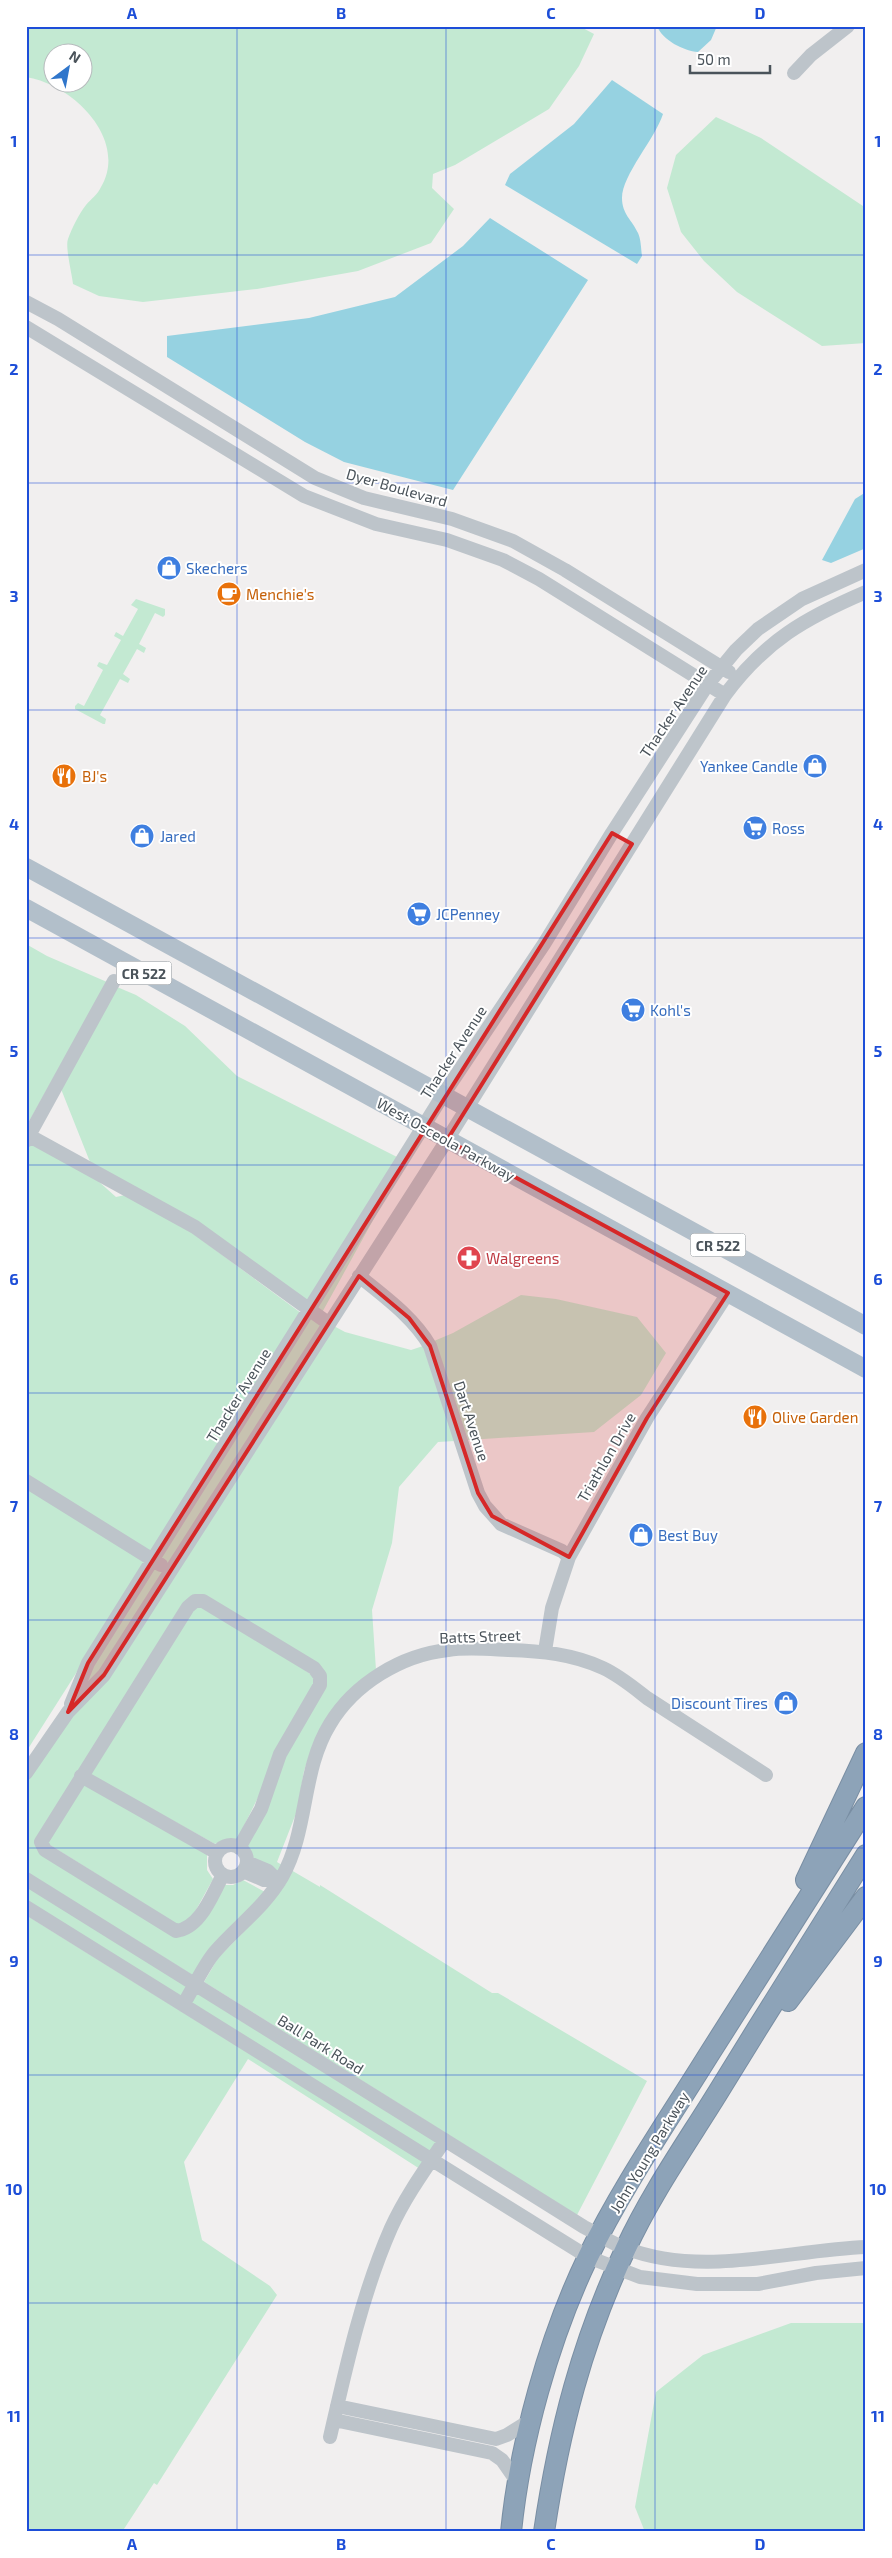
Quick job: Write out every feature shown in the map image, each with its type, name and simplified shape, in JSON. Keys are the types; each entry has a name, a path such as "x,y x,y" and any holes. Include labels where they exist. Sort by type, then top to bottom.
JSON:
{"highway":[{"path":"778,1946 790,1910 866,1753"},
{"name":"John Young Parkway","path":"511,2532 518,2483 531,2420 562,2320 588,2257 630,2181 866,1807"},
{"name":"John Young Parkway","path":"544,2532 554,2462 571,2391 597,2316 626,2248 705,2113 866,1855"},
{"path":"705,2113 866,1897"}],"main road":[{"name":"CR 522","path":"26,867 866,1326"},
{"name":"West Osceola Parkway","path":"26,908 866,1369"}],"street":[{"path":"794,72 811,55 848,26"},
{"name":"Dyer Boulevard","path":"26,302 58,319 315,478 364,498 452,519 513,541 565,570 738,678"},
{"path":"26,327 277,482 304,496 376,524 447,540 503,560 540,579 725,695"},
{"path":"277,482 291,464"},
{"path":"503,560 513,541"},
{"path":"447,1140 725,695 738,678 771,644 805,620 865,592 861,573"},
{"name":"Thacker Avenue","path":"68,1712 88,1663 154,1561 443,1096 544,944 621,818 708,684 758,629 802,599 861,573"},
{"path":"621,818 641,829"},
{"path":"612,833 632,844"},
{"path":"114,981 27,1137 195,1226 309,1311 328,1323"},
{"name":"Thacker Avenue","path":"26,1773 68,1712 104,1675 447,1140"},
{"name":"Dart Avenue","path":"359,1276 409,1318 430,1346 478,1493 492,1516 509,1528 562,1551 569,1557"},
{"name":"Triathlon Drive","path":"545,1651 552,1608 569,1557 646,1418 728,1293"},
{"path":"238,1424 256,1436"},
{"path":"26,1481 170,1571"},
{"path":"222,1875 195,1923 185,1930 176,1931 45,1850 41,1842 188,1607 195,1601 203,1601 314,1668 320,1676 320,1685 280,1754 260,1808 239,1848"},
{"name":"Batts Street","path":"183,2005 213,1954 264,1903 292,1857 299,1835 310,1773 318,1746 330,1723 365,1684 389,1668 418,1657 447,1650 545,1651 573,1657 603,1668 766,1775"},
{"path":"81,1776 217,1852"},
{"path":"222,1875 215,1862 217,1852 227,1845 244,1851 245,1867"},
{"path":"245,1867 268,1871 276,1881"},
{"path":"222,1875 235,1876 245,1867"},
{"name":"Ball Park Road","path":"26,1879 600,2236 626,2248 674,2259 695,2261 746,2260 865,2248"},
{"path":"26,1908 588,2257 617,2270 640,2277 696,2284 758,2284 816,2273 866,2268"},
{"path":"330,2437 378,2260 402,2207 445,2140"},
{"path":"336,2413 461,2439 496,2439 507,2435 531,2420"},
{"path":"461,2439 492,2453 502,2460 518,2483"}],"highlighted area":[{"path":"612,833 632,844 447,1140 728,1293 647,1418 569,1557 492,1516 478,1493 430,1346 409,1318 359,1276 104,1675 68,1712 88,1663"}],"green space":[{"path":"26,26 579,26 594,34 579,66 549,109 455,165 433,174 432,188 454,209 431,243 358,271 257,289 143,302 99,296 73,284 68,254 68,239 86,205 101,187 108,169 108,151 102,133 77,102 64,92 92,92 92,42 42,42 42,81 26,77"},
{"path":"716,117 761,138 866,208 866,343 822,346 737,292 704,261 681,232 667,188 676,155"},
{"path":"136,599 165,609 165,615 163,617 155,613 139,644 146,648 144,653 137,649 123,674 130,679 128,683 120,679 100,715 106,719 105,724 103,724 75,709 75,706 78,703 84,706 103,670 97,666 99,662 107,665 121,640 114,636 116,632 123,636 138,609 131,605"},
{"path":"26,944 47,956 107,982 26,1127"},
{"path":"117,987 136,995 185,1026 237,1076 397,1157 308,1303 90,1162 61,1089"},
{"path":"31,1144 97,1180 116,1197 125,1195 191,1232 301,1313 152,1553 26,1474 26,1152"},
{"path":"392,1186 319,1318 345,1332 411,1350 423,1346 455,1441 438,1442 399,1487 392,1543 372,1610 376,1670 313,1744 304,1771 297,1811 277,1862 282,1865 278,1872 251,1861 246,1847 285,1756 325,1685 204,1595 36,1839 177,1937 186,1935 200,1925 225,1885 233,1885 243,1880 265,1892 194,1976 26,1872 26,1773"},
{"path":"521,1295 556,1299 637,1317 666,1353 641,1395 594,1432 468,1440 434,1341 453,1333"},
{"path":"26,1488 146,1563 26,1752"},
{"path":"196,1607 201,1607 310,1673 315,1678 314,1684 237,1840 224,1840 215,1844 89,1774 191,1611"},
{"path":"83,1784 207,1854 207,1870 213,1879 191,1919 178,1925 50,1845 47,1841"},
{"path":"291,1870 320,1887 320,1885 492,1993 498,1993 647,2081 577,2215 204,1982 218,1958 268,1907"},
{"path":"26,1886 188,1987 182,1997 26,1900"},
{"path":"26,1915 424,2162 420,2169 248,2059 184,2162 202,2240 270,2286 277,2295 157,2485 154,2483 122,2532 26,2532"},
{"path":"197,1993 437,2142 430,2152 191,2003"},
{"path":"791,2323 866,2323 866,2532 645,2532 635,2507 656,2392 703,2355"}],"water":[{"path":"657,26 717,26 711,40 698,52 674,44 664,36"},
{"path":"612,80 663,114 623,189 622,204 636,228 640,241 642,256 637,264 505,185 510,174 574,124"},
{"path":"490,218 588,280 453,490 344,462 305,442 167,357 167,336 309,318 395,297 463,246"},
{"path":"866,492 866,548 831,563 822,560 855,499"}],"place":[{"name":"Skechers","path":"169,568"},
{"name":"Menchie's","path":"229,594"},
{"name":"Yankee Candle","path":"815,766"},
{"name":"BJ's","path":"64,776"},
{"name":"Ross","path":"755,828"},
{"name":"Jared","path":"142,836"},
{"name":"JCPenney","path":"419,914"},
{"name":"Kohl's","path":"633,1010"},
{"name":"Walgreens","path":"469,1258"},
{"name":"Olive Garden","path":"755,1417"},
{"name":"Best Buy","path":"641,1535"},
{"name":"Discount Tires","path":"786,1703"}]}
